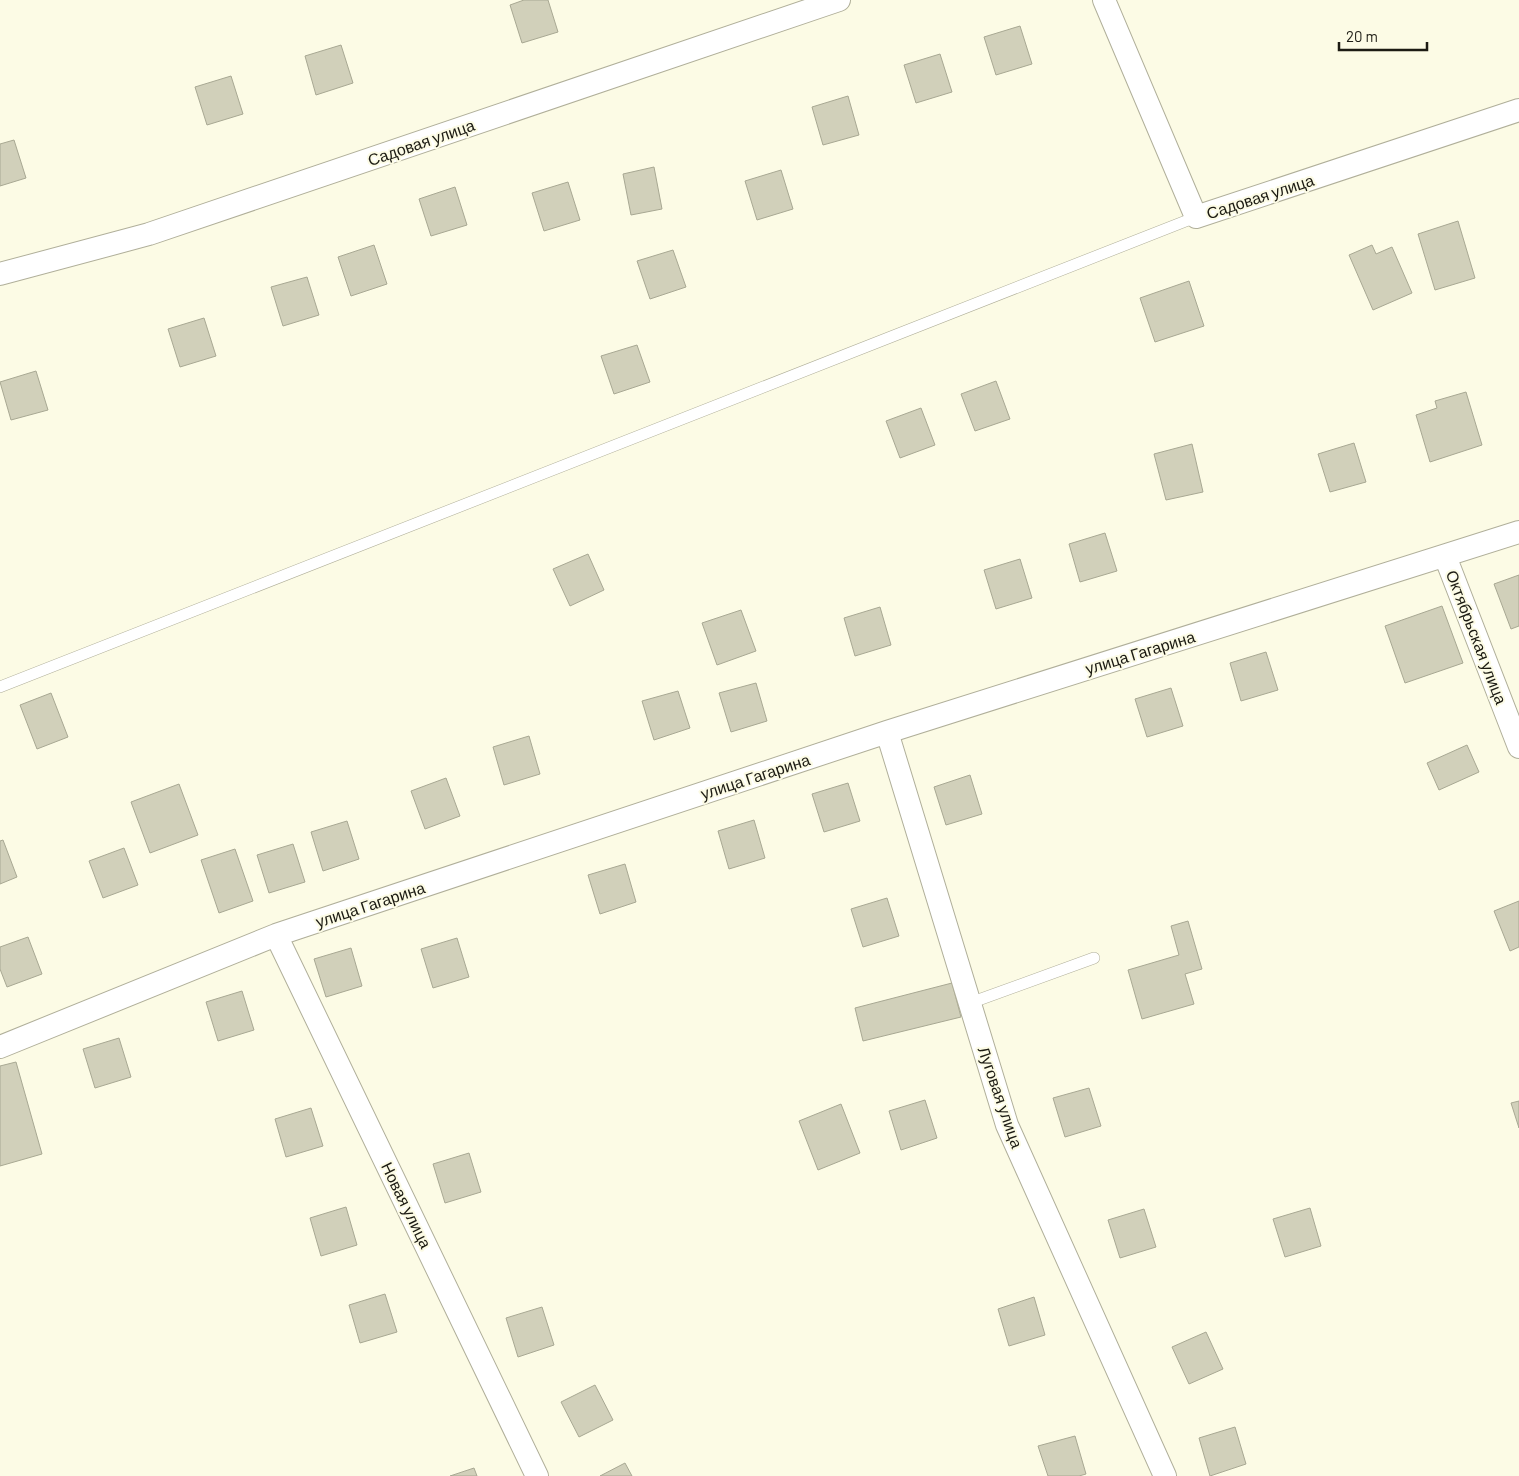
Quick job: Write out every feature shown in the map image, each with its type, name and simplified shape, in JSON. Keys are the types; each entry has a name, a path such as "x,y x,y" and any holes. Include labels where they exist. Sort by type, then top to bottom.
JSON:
{"street":[{"name":"Садовая улица","path":"0,274 149,234 839,0"},
{"name":"Садовая улица","path":"1104,0 1196,217 1519,110"},
{"name":"улица Гагарина","path":"0,1047 276,935 887,732 1519,532"},
{"name":"Октябрьская улица","path":"1445,556 1519,747"},
{"name":"Луговая улица","path":"887,732 1006,1124 1165,1476"},
{"name":"Новая улица","path":"276,935 537,1476"}],"lane":[{"path":"0,687 1196,217"},
{"path":"970,1003 1094,958"}],"building":[{"path":"524,0 548,0 558,32 522,43 510,5"},
{"path":"1020,26 1032,64 996,75 984,37"},
{"path":"341,45 353,83 316,95 305,56"},
{"path":"940,54 952,92 916,103 904,65"},
{"path":"231,76 243,114 207,125 195,87"},
{"path":"848,96 859,135 823,145 812,107"},
{"path":"14,140 26,178 0,186 0,144"},
{"path":"654,167 662,209 631,215 623,174"},
{"path":"781,170 793,209 757,220 745,181"},
{"path":"568,182 580,220 544,231 532,193"},
{"path":"455,187 467,225 431,236 419,199"},
{"path":"1458,221 1475,278 1435,290 1418,234"},
{"path":"374,245 387,284 351,296 338,257"},
{"path":"1372,245 1376,254 1392,247 1412,293 1373,310 1349,255"},
{"path":"673,250 686,287 650,299 637,261"},
{"path":"307,277 319,315 283,326 271,287"},
{"path":"1189,281 1204,326 1155,342 1140,298"},
{"path":"204,318 216,356 180,367 168,329"},
{"path":"637,345 650,382 614,394 601,356"},
{"path":"36,371 48,410 11,420 0,382"},
{"path":"996,381 1010,419 975,431 961,394"},
{"path":"1466,392 1482,445 1430,462 1416,415 1437,408 1435,401"},
{"path":"921,408 935,445 900,458 886,421"},
{"path":"1354,443 1366,482 1330,492 1318,454"},
{"path":"1192,444 1203,492 1166,500 1154,454"},
{"path":"1105,533 1117,571 1080,582 1069,544"},
{"path":"588,554 604,590 570,606 553,569"},
{"path":"1020,559 1032,598 996,609 984,570"},
{"path":"1519,575 1519,626 1511,629 1494,584"},
{"path":"1442,606 1463,663 1405,683 1385,626"},
{"path":"880,607 891,645 855,656 844,618"},
{"path":"741,610 756,651 717,665 702,623"},
{"path":"1266,652 1278,690 1241,701 1230,663"},
{"path":"756,683 767,721 731,732 719,693"},
{"path":"1171,688 1183,726 1147,737 1135,699"},
{"path":"678,691 690,728 654,740 642,701"},
{"path":"51,693 68,737 37,749 20,705"},
{"path":"529,736 540,774 504,785 493,747"},
{"path":"1467,745 1479,772 1439,790 1427,763"},
{"path":"970,775 982,814 946,825 934,787"},
{"path":"446,778 460,816 425,829 411,791"},
{"path":"848,783 860,821 824,832 812,794"},
{"path":"179,784 198,835 150,853 131,802"},
{"path":"754,820 765,858 729,869 718,831"},
{"path":"347,821 359,859 323,871 311,832"},
{"path":"3,840 17,877 0,884 0,841"},
{"path":"293,844 305,882 269,893 257,855"},
{"path":"124,848 138,885 103,898 89,861"},
{"path":"235,849 253,901 219,913 201,860"},
{"path":"625,864 636,902 600,914 588,875"},
{"path":"887,898 899,936 863,947 851,909"},
{"path":"1519,901 1519,947 1510,951 1494,911"},
{"path":"1188,921 1202,969 1185,974 1194,1004 1142,1019 1128,970 1179,955 1171,926"},
{"path":"28,937 42,974 7,987 0,969 0,947"},
{"path":"457,938 469,977 433,988 421,949"},
{"path":"351,948 362,986 326,997 314,959"},
{"path":"952,983 961,1017 863,1041 855,1008"},
{"path":"242,991 254,1030 218,1041 206,1002"},
{"path":"119,1038 131,1077 95,1088 83,1049"},
{"path":"16,1062 42,1154 0,1166 0,1066"},
{"path":"1089,1088 1101,1126 1065,1137 1053,1098"},
{"path":"925,1100 937,1138 901,1150 889,1111"},
{"path":"1519,1101 1519,1128 1511,1103"},
{"path":"841,1104 860,1153 818,1170 799,1121"},
{"path":"311,1108 323,1146 286,1157 275,1119"},
{"path":"469,1153 481,1192 445,1203 433,1164"},
{"path":"346,1207 357,1245 321,1256 310,1218"},
{"path":"1310,1208 1321,1246 1285,1257 1273,1219"},
{"path":"1144,1209 1156,1247 1120,1258 1108,1220"},
{"path":"385,1294 397,1332 360,1343 349,1305"},
{"path":"1034,1297 1045,1335 1009,1346 998,1309"},
{"path":"542,1307 554,1345 518,1357 506,1318"},
{"path":"1206,1332 1223,1369 1189,1384 1172,1347"},
{"path":"595,1385 613,1420 579,1437 561,1402"},
{"path":"1235,1427 1246,1464 1210,1476 1199,1438"},
{"path":"1075,1436 1086,1474 1079,1476 1048,1476 1038,1446"},
{"path":"625,1463 632,1476 600,1476"},
{"path":"474,1468 477,1476 450,1476"}]}
